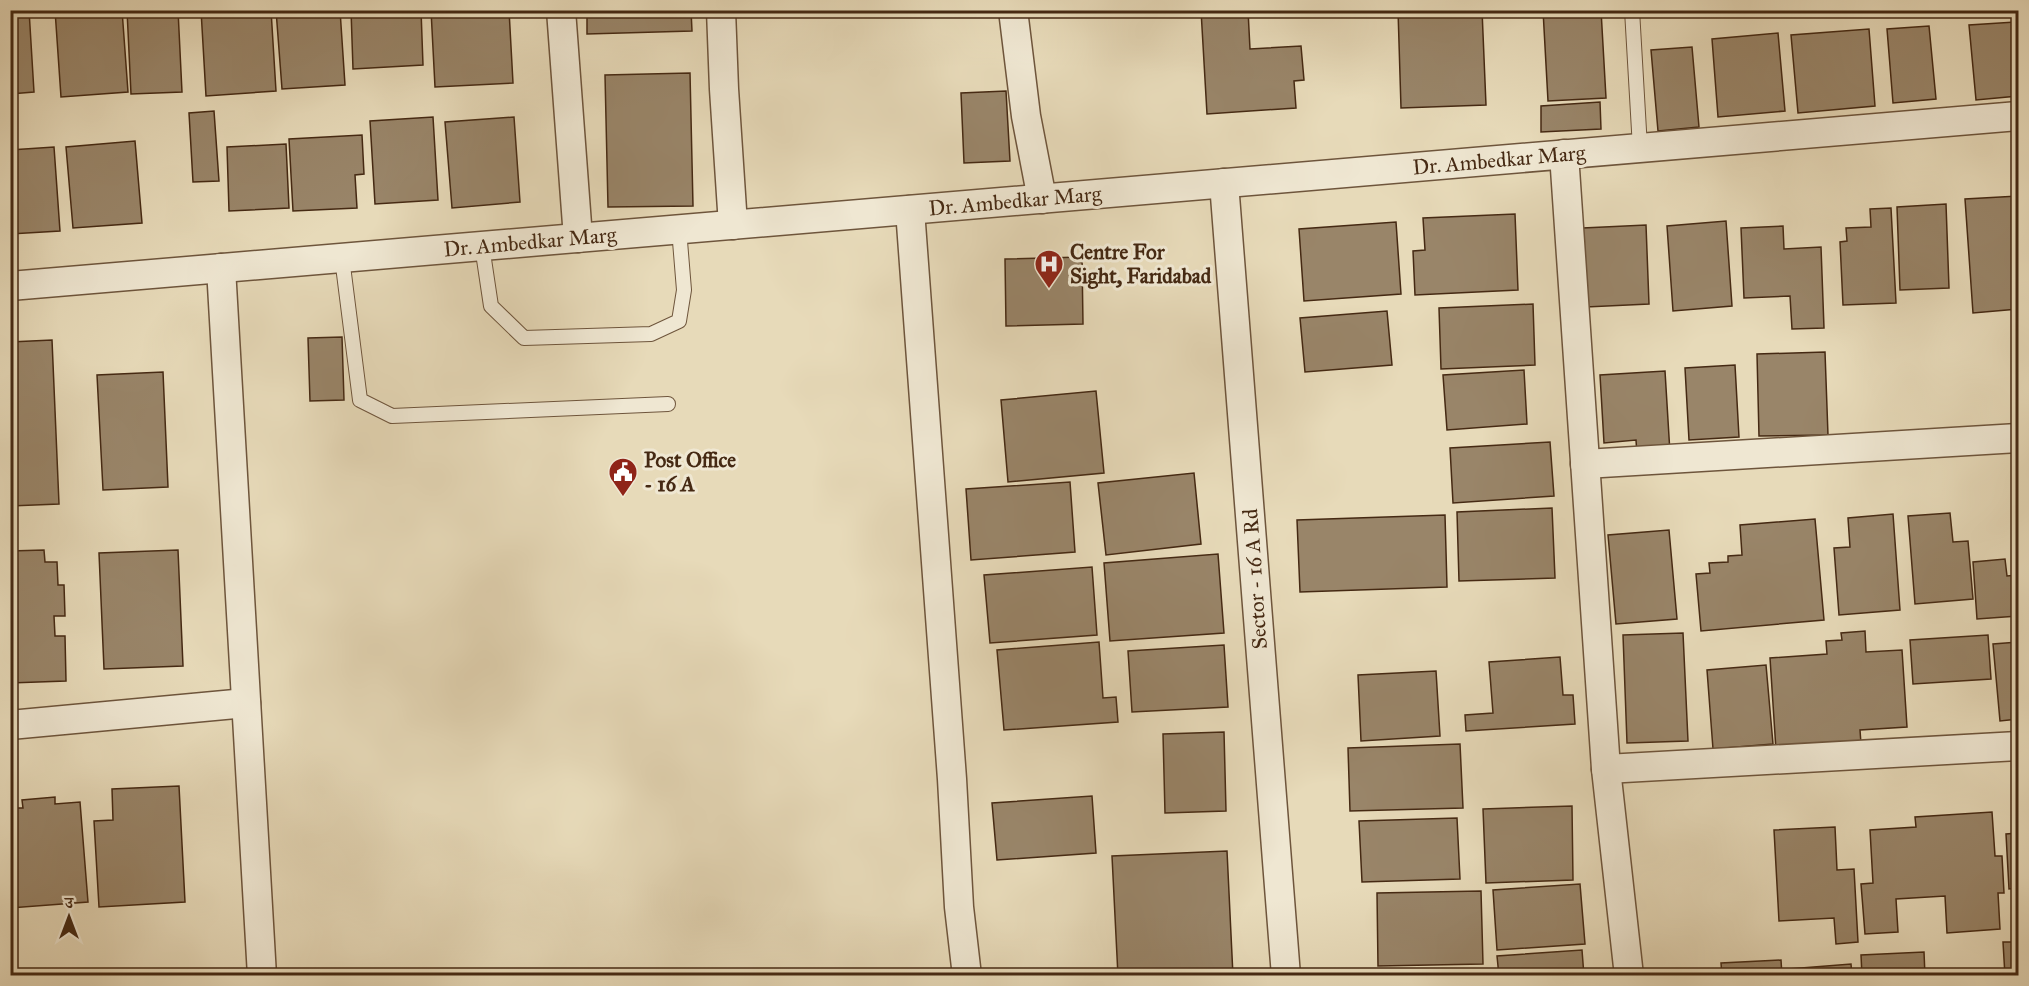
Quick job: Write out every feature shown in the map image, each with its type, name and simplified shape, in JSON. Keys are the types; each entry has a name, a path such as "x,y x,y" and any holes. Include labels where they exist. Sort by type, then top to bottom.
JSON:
{"street":[{"path":"561,10 578,238"},
{"path":"721,10 720,29 733,225"},
{"path":"1013,10 1026,116 1042,199"},
{"name":"Dr. Ambedkar Marg","path":"10,286 2019,116"},
{"path":"1564,154 1606,769 1629,975"},
{"name":"Sector - 16 A Rd","path":"1224,183 1286,975"},
{"path":"910,210 952,779 959,907 967,975"},
{"path":"221,268 262,975"},
{"path":"1585,464 2019,438"},
{"path":"10,725 246,703"},
{"path":"1606,769 2019,746"}],"lane":[{"path":"1632,10 1640,148"},
{"path":"482,246 491,306 524,338 651,334 680,321 684,290 680,230"},
{"path":"342,258 360,400 392,416 668,404"}],"building":[{"path":"10,10 29,10 34,92 10,94"},
{"path":"55,10 122,10 128,92 61,97"},
{"path":"127,10 178,10 182,92 131,94"},
{"path":"201,10 271,10 276,91 206,96"},
{"path":"276,10 340,10 345,85 282,89"},
{"path":"351,10 421,10 423,65 353,69"},
{"path":"431,10 509,10 513,83 435,87"},
{"path":"587,10 691,10 692,31 587,34"},
{"path":"1201,10 1248,10 1250,49 1301,46 1304,80 1294,81 1296,108 1207,114"},
{"path":"1398,10 1482,10 1486,105 1401,108"},
{"path":"1543,10 1601,10 1606,98 1548,101"},
{"path":"2015,22 2018,96 1976,100 1969,25"},
{"path":"1929,26 1936,99 1893,103 1887,29"},
{"path":"1869,29 1875,106 1798,113 1791,35"},
{"path":"1778,33 1785,111 1718,117 1712,39"},
{"path":"1692,47 1699,127 1658,131 1651,50"},
{"path":"690,73 693,206 608,207 605,75"},
{"path":"1006,91 1010,161 964,163 961,93"},
{"path":"1600,102 1601,129 1541,132 1541,106"},
{"path":"214,111 219,181 193,182 189,113"},
{"path":"433,117 438,200 375,204 370,121"},
{"path":"514,117 520,202 452,208 445,122"},
{"path":"362,135 364,174 355,175 357,208 293,211 289,139"},
{"path":"135,141 142,223 73,228 66,147"},
{"path":"286,144 289,208 229,211 227,147"},
{"path":"54,147 60,231 10,234 10,150"},
{"path":"2018,196 2018,309 1973,313 1965,199"},
{"path":"1946,204 1949,288 1900,290 1897,207"},
{"path":"1891,208 1896,303 1843,305 1840,242 1847,241 1846,228 1871,227 1870,209"},
{"path":"1515,214 1518,290 1415,295 1413,251 1425,250 1423,218"},
{"path":"1726,221 1732,306 1673,311 1667,226"},
{"path":"1396,222 1401,294 1304,301 1299,229"},
{"path":"1646,225 1649,304 1586,307 1583,228"},
{"path":"1783,226 1784,249 1821,247 1824,328 1792,329 1790,296 1744,298 1741,228"},
{"path":"1082,257 1083,324 1006,326 1005,259"},
{"path":"1533,304 1535,365 1441,369 1439,308"},
{"path":"1387,311 1392,365 1305,372 1300,318"},
{"path":"342,337 344,400 310,401 308,338"},
{"path":"52,340 59,504 10,506 10,342"},
{"path":"1825,352 1828,435 1759,436 1757,354"},
{"path":"1735,365 1739,437 1689,440 1685,368"},
{"path":"1524,370 1527,424 1447,430 1443,375"},
{"path":"1665,371 1670,453 1637,455 1636,440 1604,443 1600,375"},
{"path":"163,372 168,487 103,490 97,375"},
{"path":"1096,391 1104,473 1008,482 1001,400"},
{"path":"1550,442 1554,496 1453,503 1450,448"},
{"path":"1194,473 1201,544 1106,555 1098,483"},
{"path":"1070,482 1075,552 971,560 966,489"},
{"path":"1552,508 1555,578 1459,581 1457,512"},
{"path":"1950,513 1953,542 1968,541 1973,599 1915,604 1908,516"},
{"path":"1893,514 1900,610 1839,615 1834,548 1850,547 1848,518"},
{"path":"1445,515 1447,587 1300,592 1297,520"},
{"path":"1815,519 1824,620 1701,631 1696,574 1710,573 1709,563 1728,562 1728,556 1742,555 1740,525"},
{"path":"1669,530 1677,619 1616,624 1608,535"},
{"path":"44,550 45,562 57,562 58,585 64,585 65,616 54,616 55,636 65,636 66,681 10,683 10,551"},
{"path":"178,550 183,666 104,669 99,553"},
{"path":"1218,554 1224,633 1110,641 1104,563"},
{"path":"2005,559 2007,576 2018,575 2018,616 1977,619 1973,562"},
{"path":"1092,567 1097,635 990,643 984,575"},
{"path":"1865,631 1866,652 1902,650 1907,727 1860,730 1861,744 1776,750 1770,658 1827,654 1826,641 1842,640 1841,633"},
{"path":"1683,633 1688,741 1627,743 1623,635"},
{"path":"1988,635 1991,679 1913,684 1910,640"},
{"path":"1099,642 1103,698 1116,697 1118,722 1004,730 997,650"},
{"path":"2018,642 2018,719 2000,721 1993,644"},
{"path":"1224,645 1228,707 1132,712 1128,651"},
{"path":"1560,657 1563,695 1573,695 1575,724 1466,731 1465,715 1493,713 1489,662"},
{"path":"1766,665 1773,744 1713,749 1707,670"},
{"path":"1436,671 1440,736 1361,741 1358,675"},
{"path":"1224,732 1226,811 1165,813 1163,734"},
{"path":"1460,744 1463,808 1350,811 1348,748"},
{"path":"179,786 185,902 99,907 94,821 113,820 112,789"},
{"path":"1092,796 1096,853 997,860 992,803"},
{"path":"55,797 55,804 80,802 88,902 10,908 10,808 23,808 22,800"},
{"path":"1572,806 1573,880 1486,883 1483,809"},
{"path":"1992,812 1995,856 2002,856 2004,893 1998,893 2000,929 1947,933 1945,896 1896,899 1898,932 1865,934 1861,884 1873,883 1870,830 1916,827 1915,817"},
{"path":"1457,818 1460,879 1362,882 1359,821"},
{"path":"1835,827 1837,870 1854,869 1858,942 1836,944 1834,918 1779,921 1774,830"},
{"path":"2018,833 2018,888 2009,889 2006,834"},
{"path":"1227,851 1233,976 1118,976 1112,856"},
{"path":"1580,884 1585,944 1497,950 1493,890"},
{"path":"1481,891 1483,964 1378,966 1377,893"},
{"path":"2003,942 2018,942 2018,976 2005,976"},
{"path":"1582,950 1584,976 1499,976 1497,956"},
{"path":"1924,952 1925,976 1862,976 1861,955"},
{"path":"1781,960 1782,976 1722,976 1721,963"},
{"path":"1851,964 1852,976 1790,976 1789,969"},
{"path":"1696,973 1697,976 1643,976 1643,975"}],"place":[{"name":"Centre For Sight, Faridabad","path":"1049,290"},
{"name":"Post Office - 16 A","path":"623,498"}]}
